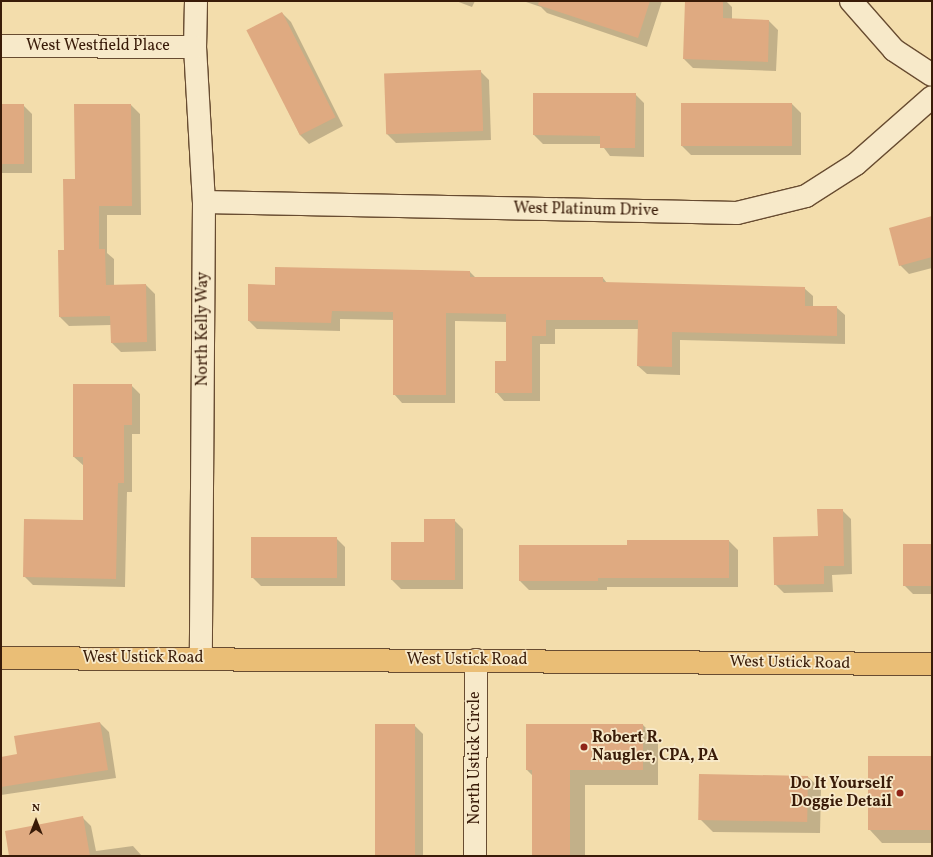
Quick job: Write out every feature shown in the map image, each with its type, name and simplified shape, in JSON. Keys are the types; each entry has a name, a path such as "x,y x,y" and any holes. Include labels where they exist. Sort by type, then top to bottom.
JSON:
{"main road":[{"name":"West Ustick Road","path":"1,658 200,658 932,664"}],"street":[{"name":"North Kelly Way","path":"196,1 196,47 204,202 200,658"},
{"path":"851,1 894,50 932,76"},
{"name":"West Westfield Place","path":"1,46 196,47"},
{"name":"West Platinum Drive","path":"204,202 737,212 806,196 856,164 932,97"},
{"name":"North Ustick Circle","path":"475,856 476,660"}],"building":[{"path":"539,1 650,1 638,38 538,5"},
{"path":"685,1 723,1 723,18 769,20 768,62 683,59"},
{"path":"282,12 336,117 300,135 246,30"},
{"path":"481,70 483,131 386,134 384,73"},
{"path":"533,93 636,93 635,148 600,148 600,136 533,135"},
{"path":"681,103 792,103 792,146 681,146"},
{"path":"1,104 24,104 24,164 1,164"},
{"path":"74,104 131,104 132,206 99,206 99,249 105,249 106,285 146,284 147,342 111,343 110,316 59,317 58,250 64,250 63,179 75,179"},
{"path":"932,216 932,257 899,266 889,228"},
{"path":"275,267 470,271 470,277 603,277 603,282 805,287 805,306 837,306 837,336 672,332 672,367 637,366 638,320 546,320 546,336 532,336 532,393 495,393 495,361 506,361 506,314 446,313 446,395 393,395 393,312 332,311 331,323 248,321 248,284 275,285"},
{"path":"73,384 132,384 132,425 124,425 124,483 118,483 116,579 23,577 24,519 83,520 83,457 73,457"},
{"path":"817,509 843,509 844,566 824,566 824,584 774,585 773,537 818,536"},
{"path":"424,519 455,519 455,580 391,580 391,542 424,542"},
{"path":"251,537 337,537 337,578 251,578"},
{"path":"627,540 729,540 729,578 598,578 598,581 519,581 519,545 627,545"},
{"path":"903,544 932,544 932,586 903,586"},
{"path":"100,722 108,770 1,787 1,757 17,754 14,736"},
{"path":"375,724 415,724 415,856 375,856"},
{"name":"Robert R. Naugler, CPA, PA","path":"526,724 643,724 643,770 570,770 570,856 532,856 532,770 526,770"},
{"name":"Do It Yourself Doggie Detail","path":"868,756 932,756 932,830 868,830"},
{"path":"699,774 808,776 807,822 698,820"},
{"path":"83,816 90,856 9,856 5,831"}],"place":[{"name":"Robert R. Naugler, CPA, PA","path":"584,747"},
{"name":"Do It Yourself Doggie Detail","path":"900,793"}]}
